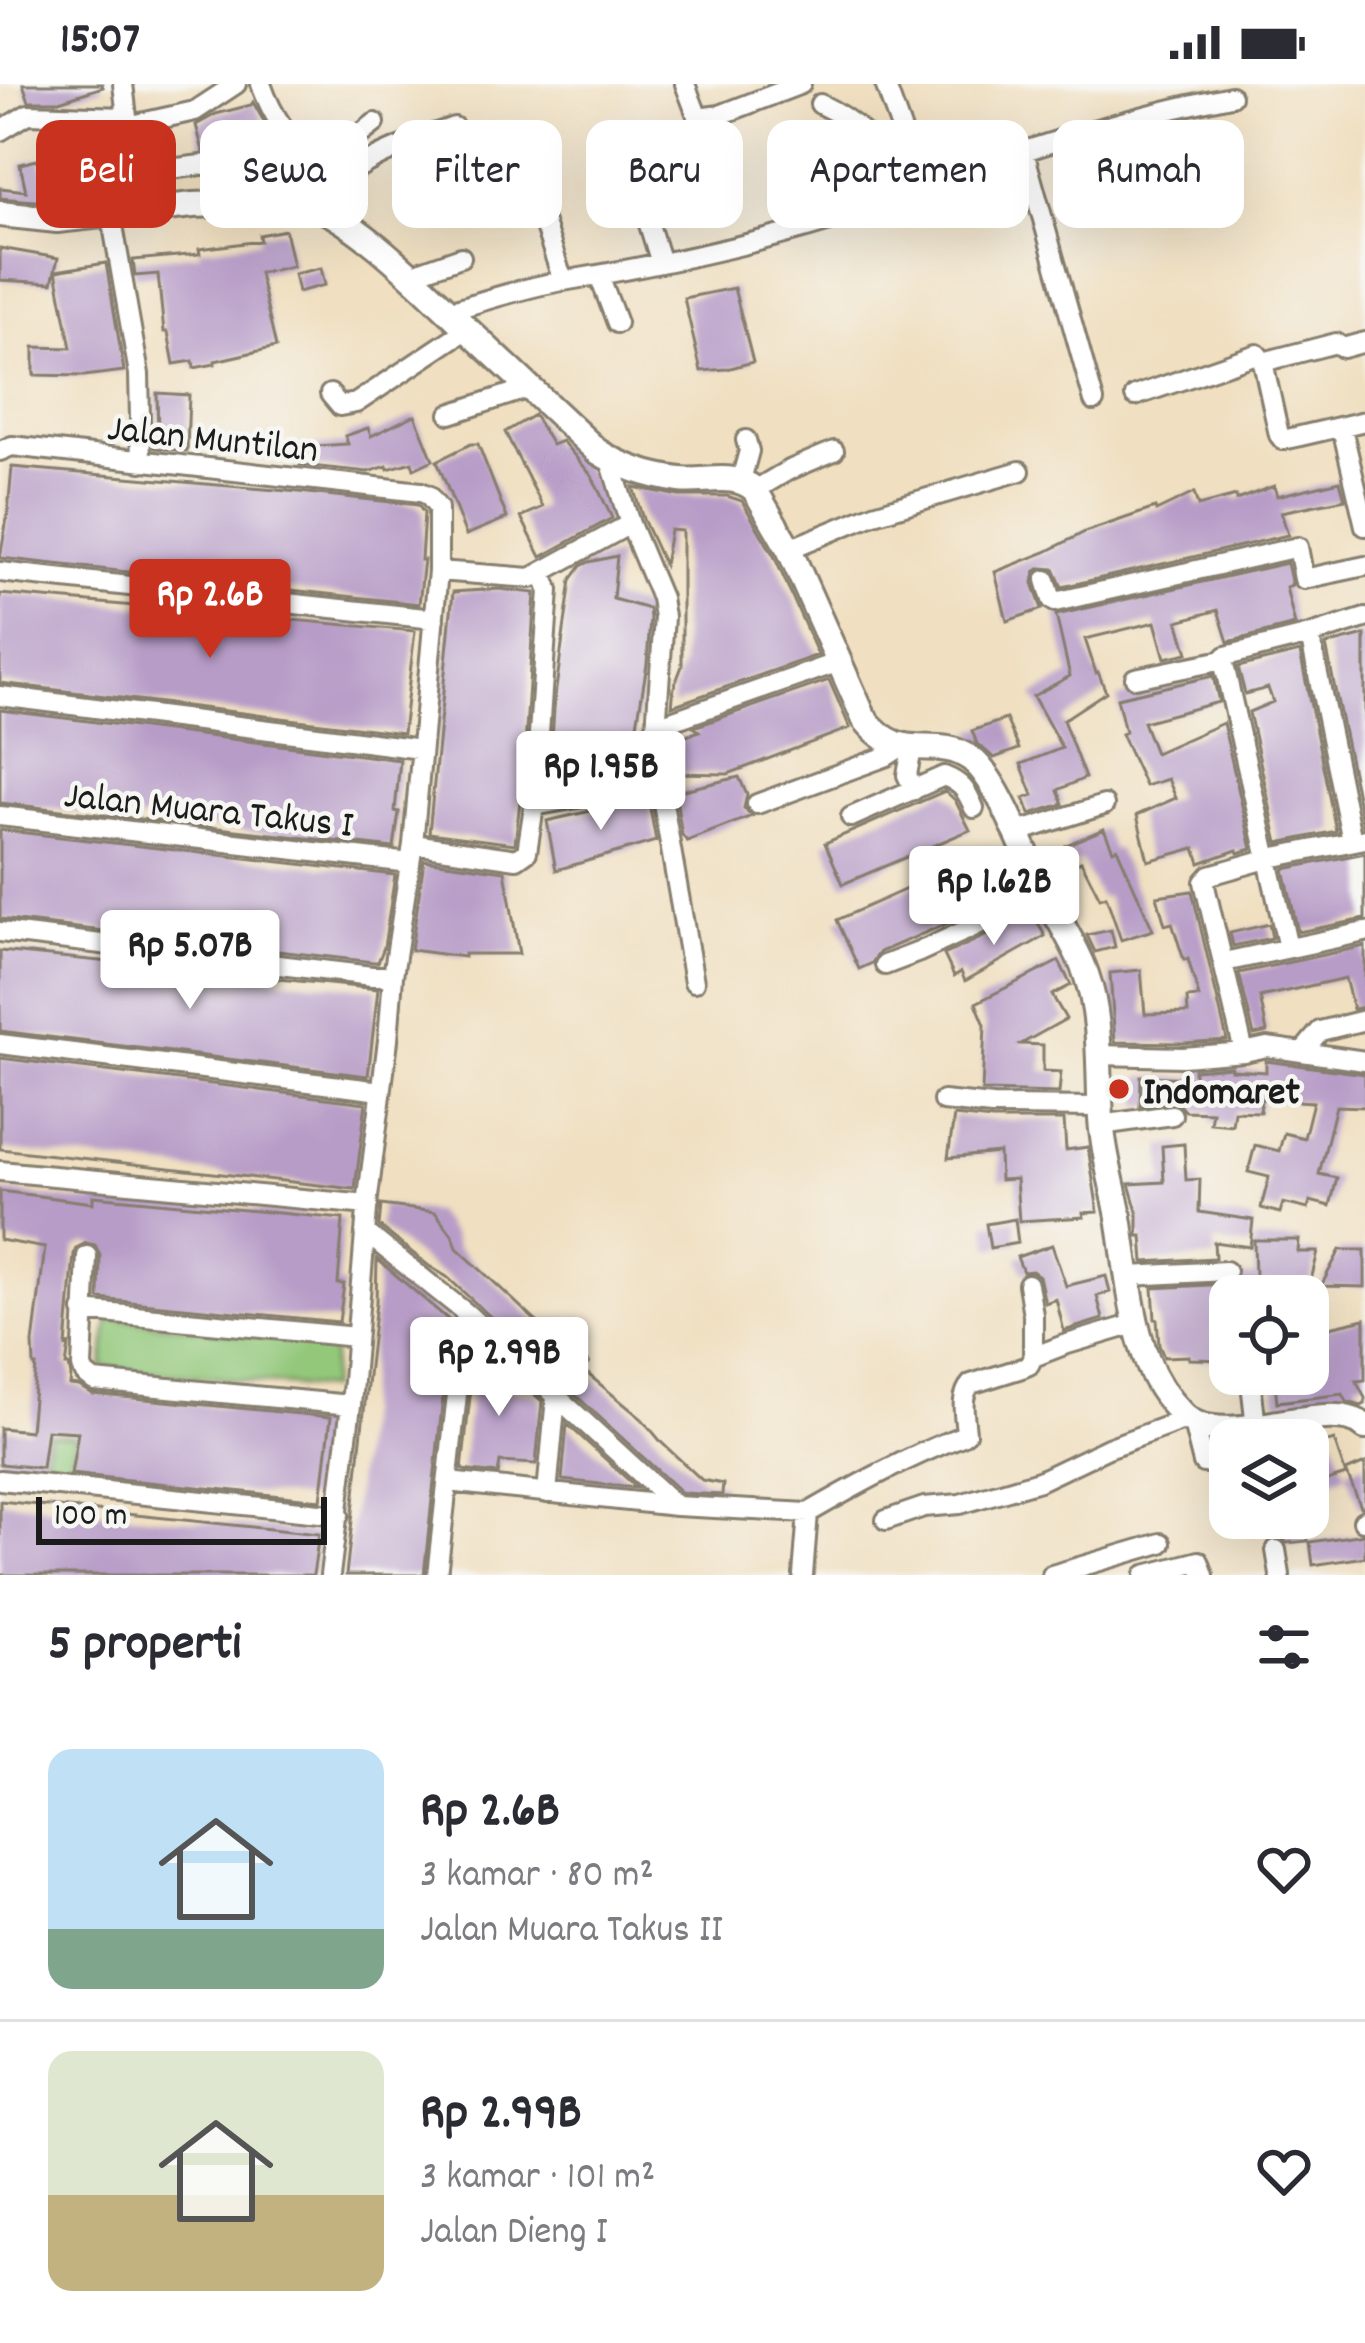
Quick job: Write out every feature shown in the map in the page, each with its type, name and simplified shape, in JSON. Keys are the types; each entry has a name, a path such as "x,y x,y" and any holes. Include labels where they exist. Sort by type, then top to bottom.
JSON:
{"main road":[{"path":"0,214 36,218"},
{"path":"350,228 413,278 610,460 662,477 748,485 789,549 864,718 882,737 906,748 945,749 970,758 983,770 1092,994 1101,1116 1146,1359 1190,1421 1209,1426"},
{"path":"1312,1419 1356,1419 1365,1425"}],"street":[{"path":"123,84 130,120"},
{"path":"136,120 195,111 236,84"},
{"path":"261,84 277,120"},
{"path":"685,84 698,118 721,116 801,84"},
{"path":"884,84 895,120"},
{"path":"1029,151 1169,109 1232,96"},
{"path":"820,104 851,120"},
{"path":"0,131 28,114 115,120"},
{"path":"368,128 375,123"},
{"path":"1029,170 1094,401"},
{"path":"113,228 139,374 141,462"},
{"path":"546,228 563,281"},
{"path":"651,228 662,263"},
{"path":"448,311 563,281 716,252 803,228"},
{"path":"413,278 460,257"},
{"path":"598,275 617,323"},
{"path":"330,394 340,406 356,403 467,329"},
{"path":"1263,362 1336,343 1343,348 1365,342"},
{"path":"1136,396 1257,354 1263,362 1280,438 1365,422"},
{"path":"450,414 529,388"},
{"path":"1342,428 1365,526"},
{"path":"746,440 748,485 834,451"},
{"name":"Jalan Muntilan","path":"0,451 12,446 421,492 438,508 439,571"},
{"path":"610,460 664,617 652,784"},
{"path":"789,549 874,514 1020,471"},
{"path":"330,1575 393,976 412,854 439,571 531,578 630,524"},
{"path":"1046,580 1055,602 1298,547 1304,578 1365,566"},
{"path":"0,572 434,619"},
{"path":"543,573 549,590 534,806 660,785 694,982"},
{"path":"1135,678 1365,618"},
{"path":"1244,1052 1204,882 1210,875 1270,858 1359,840 1310,635"},
{"path":"1224,658 1288,948"},
{"path":"657,726 839,662"},
{"path":"0,696 421,749"},
{"path":"757,804 906,748 907,775 914,790"},
{"path":"851,817 944,776 966,789 974,808"},
{"path":"1015,833 1104,805"},
{"name":"Jalan Muara Takus I","path":"0,816 412,854 517,859 529,847 534,806"},
{"path":"885,965 1044,894"},
{"path":"0,932 393,976"},
{"path":"1224,962 1365,932"},
{"path":"1303,1052 1320,1031 1365,1021"},
{"path":"0,1045 381,1091"},
{"path":"1098,1054 1183,1057 1268,1046 1365,1061"},
{"path":"943,1101 1101,1116 1172,1115"},
{"path":"0,1171 368,1205"},
{"path":"365,1232 466,1313 676,1506"},
{"path":"87,1256 82,1366 94,1381 351,1405"},
{"path":"1129,1276 1226,1271"},
{"path":"448,1482 676,1506 808,1513 910,1456 966,1433 965,1390 1029,1365 1034,1357 1028,1284"},
{"path":"82,1311 356,1336"},
{"path":"438,1575 466,1313"},
{"path":"1034,1357 1138,1323"},
{"path":"547,1493 556,1397"},
{"path":"886,1520 1040,1481 1108,1448 1190,1421 1203,1463"},
{"path":"0,1480 339,1515"},
{"path":"803,1575 808,1513"},
{"path":"1052,1575 1161,1544"},
{"path":"1276,1550 1280,1575"},
{"path":"1145,1575 1198,1561 1204,1575"}],"green space":[{"path":"109,1318 334,1345 329,1389 102,1367"},
{"path":"49,1434 75,1436 69,1472 44,1469"}],"building":[{"path":"23,84 103,87 59,101 29,101"},
{"path":"253,102 263,120 205,120 216,114"},
{"path":"36,160 36,201 0,198 0,188 26,191 20,164"},
{"path":"285,230 293,266 259,273 276,347 194,368 193,361 174,364 168,332 164,332 158,274 135,276 133,260 200,254 199,249 260,241 259,235"},
{"path":"0,248 58,258 52,283 0,280"},
{"path":"106,263 124,371 34,375 34,347 71,348 56,271"},
{"path":"321,268 325,285 298,292 294,274"},
{"path":"734,288 753,362 701,371 684,298"},
{"path":"157,393 189,395 187,451 154,448"},
{"path":"415,415 433,460 414,469 412,462 368,472 300,465 301,447 348,444 345,436 368,428 371,436"},
{"path":"534,415 552,445 562,441 592,476 612,518 541,557 521,517 543,507 505,432"},
{"path":"478,444 507,518 466,535 437,461"},
{"path":"12,467 418,505 424,513 419,604 0,558"},
{"path":"1340,481 1345,499 1281,512 1288,535 1062,587 1054,569 1041,568 1033,583 1042,609 1007,621 995,572 1085,532 1156,511 1194,493 1198,506 1236,496 1236,500 1274,486 1277,496"},
{"path":"633,487 742,501 774,556 818,655 672,706 682,666 682,531 670,530 664,565"},
{"path":"617,556 613,599 649,609 650,618 629,773 597,772 596,781 556,785 549,782 555,696 571,580 581,566"},
{"path":"1287,563 1292,585 1286,587 1295,625 1228,642 1218,610 1178,621 1188,653 1165,658 1155,622 1085,639 1106,692 1063,720 1085,778 1058,790 1063,804 1030,814 1024,798 1033,795 1021,764 1062,748 1033,696 1070,676 1056,615"},
{"path":"453,592 535,593 515,844 429,833"},
{"path":"0,594 415,631 403,733 0,683"},
{"path":"1365,635 1365,826 1363,826 1326,645"},
{"path":"1300,652 1336,831 1278,843 1249,712 1273,702 1268,688 1245,694 1238,667"},
{"path":"1213,676 1219,702 1143,722 1155,753 1223,723 1252,849 1200,863 1195,848 1148,861 1137,815 1176,798 1168,779 1145,786 1121,734 1125,732 1117,698"},
{"path":"829,680 850,728 728,774 672,773 669,743 699,731 694,727"},
{"path":"0,710 400,760 394,848 0,803"},
{"path":"1006,719 1019,749 994,758 977,743 972,731"},
{"path":"739,777 747,795 744,808 752,816 687,841 675,792"},
{"path":"945,791 970,830 843,884 825,843"},
{"path":"648,798 656,841 556,870 547,821"},
{"path":"1104,829 1153,930 1121,940 1106,896 1100,898 1081,861 1074,864 1066,845"},
{"path":"0,830 395,875 384,947 378,962 373,962 0,919"},
{"path":"992,851 1010,873 988,883 976,858"},
{"path":"1365,853 1365,919 1298,932 1284,869"},
{"path":"424,860 505,871 519,954 464,957 411,950"},
{"path":"947,871 967,915 880,952 859,969 837,920"},
{"path":"1192,891 1227,1040 1115,1042 1110,973 1141,970 1145,1014 1188,1013 1187,998 1199,997 1188,959 1184,960 1172,923 1165,925 1157,896"},
{"path":"1033,914 1045,936 965,981 961,972 954,976 944,955"},
{"path":"1269,924 1272,938 1233,946 1230,933"},
{"path":"1111,930 1115,947 1095,952 1087,935"},
{"path":"1365,946 1365,1007 1353,1009 1345,978 1260,997 1267,1032 1254,1035 1239,973"},
{"path":"0,951 378,989 368,1076 0,1031"},
{"path":"1059,961 1071,985 1052,995 1066,1019 1021,1044 1043,1045 1043,1071 1061,1072 1059,1093 982,1091 985,1025 976,1003"},
{"path":"0,1058 366,1103 355,1189 0,1149"},
{"path":"1266,1061 1365,1074 1365,1107 1336,1106 1319,1174 1337,1178 1330,1206 1310,1201 1308,1209 1283,1203 1280,1213 1261,1208 1269,1177 1248,1172 1255,1145 1279,1151 1284,1133 1304,1138 1313,1102 1261,1099 1260,1112 1234,1111 1232,1125 1210,1123 1212,1112 1185,1111 1176,1102 1140,1106 1141,1076 1194,1078 1194,1070 1231,1067 1266,1072"},
{"path":"954,1116 1064,1120 1066,1150 1088,1147 1098,1212 1019,1221 1016,1179 1000,1180 999,1153 948,1158"},
{"path":"1184,1144 1186,1180 1200,1179 1199,1212 1253,1220 1250,1247 1214,1242 1215,1258 1144,1262 1129,1184 1164,1182 1162,1146"},
{"path":"0,1191 93,1203 93,1196 343,1219 339,1322 99,1299 100,1255 95,1245 86,1243 74,1254 66,1346 70,1385 92,1394 331,1417 321,1500 71,1474 78,1432 47,1430 42,1468 0,1464 0,1428 30,1431 36,1366 33,1343 45,1248 0,1240"},
{"path":"381,1205 435,1212 457,1248 589,1363 583,1370 642,1419 702,1480 723,1484 722,1495 682,1493 447,1277 379,1226"},
{"path":"1015,1219 1018,1243 990,1248 986,1224"},
{"path":"1254,1240 1299,1240 1298,1252 1318,1252 1312,1275 1255,1275"},
{"path":"1052,1245 1066,1286 1106,1276 1110,1292 1097,1296 1103,1319 1064,1331 1056,1299 1045,1303 1039,1276 1023,1272 1017,1257"},
{"path":"1340,1250 1365,1250 1365,1287 1329,1286 1327,1275"},
{"path":"377,1259 451,1322 424,1575 346,1575"},
{"path":"1209,1285 1209,1359 1164,1357 1153,1288"},
{"path":"1365,1319 1365,1380 1356,1381 1365,1404 1347,1402 1343,1394 1277,1402 1276,1395 1329,1395 1329,1327"},
{"path":"476,1341 508,1370 506,1390 534,1394 542,1401 536,1464 500,1462 498,1474 462,1470"},
{"path":"567,1424 637,1488 562,1480"},
{"path":"1334,1440 1346,1475 1329,1480 1329,1442"},
{"path":"1365,1463 1365,1507 1361,1507 1346,1471"},
{"path":"0,1501 319,1534 313,1575 0,1575"},
{"path":"1365,1534 1365,1557 1313,1565 1310,1542"}],"place":[{"name":"Indomaret","path":"1119,1089"}]}
